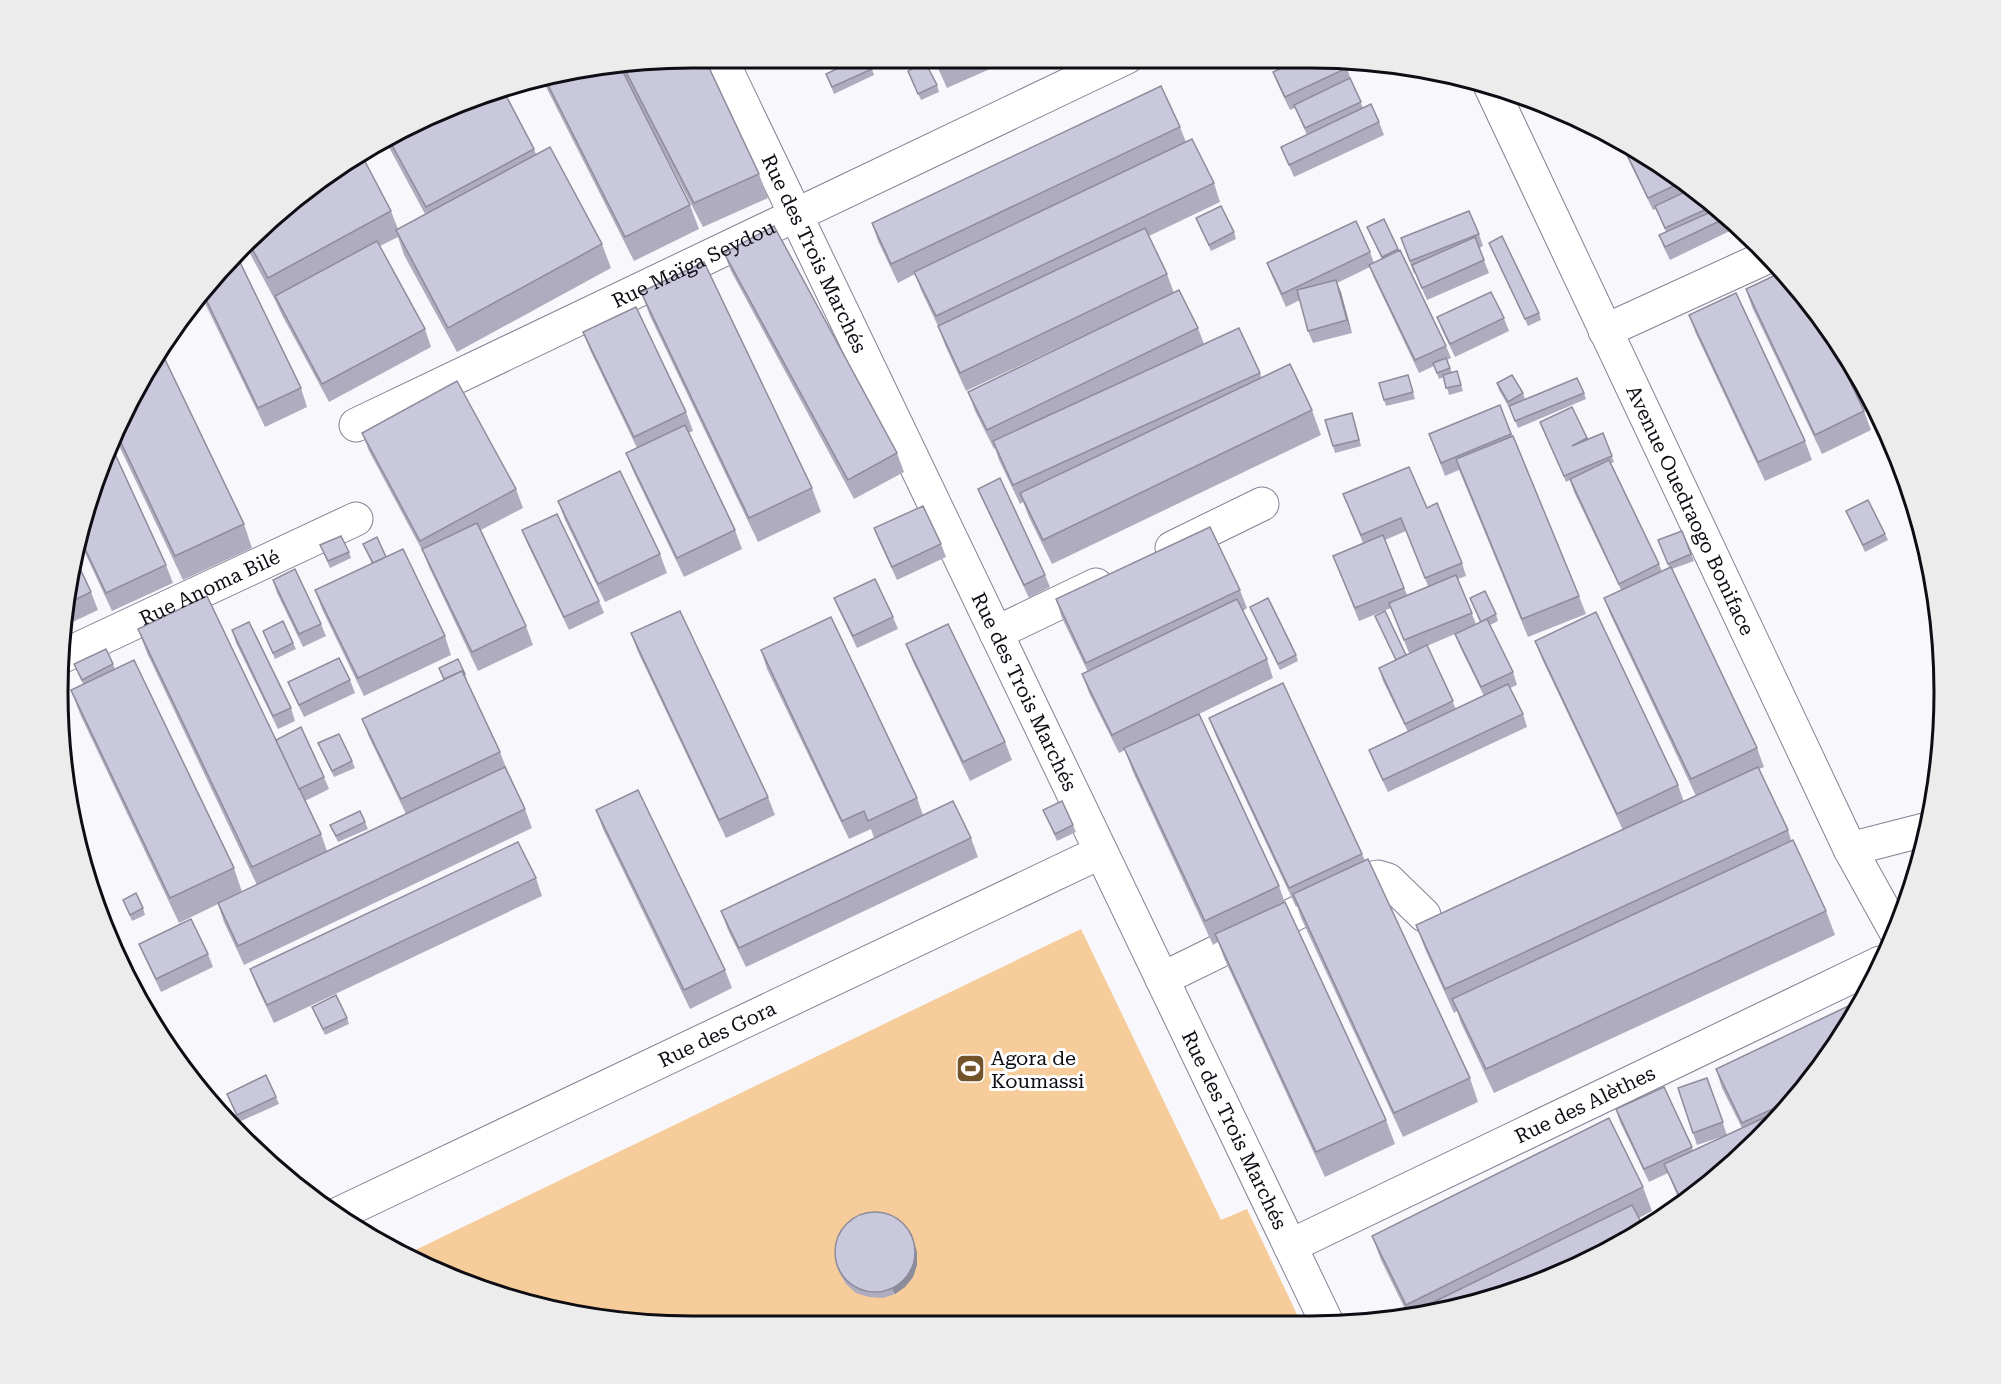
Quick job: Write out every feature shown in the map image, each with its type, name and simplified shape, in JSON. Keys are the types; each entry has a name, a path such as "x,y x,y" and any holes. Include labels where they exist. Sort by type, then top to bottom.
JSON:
{"street":[{"name":"Rue des Trois Marchés","path":"725,68 1324,1316"},
{"name":"Rue Maïga Seydou","path":"356,425 1104,68"},
{"name":"Avenue Ouedraogo Boniface","path":"1495,97 1850,849 1890,921"},
{"path":"1605,331 1760,260"},
{"path":"996,633 1262,504"},
{"name":"Rue Anoma Bilé","path":"69,653 356,519"},
{"path":"1850,849 1918,832"},
{"name":"Rue des Gora","path":"345,1211 1101,852"},
{"path":"1162,979 1364,880 1378,877 1388,880 1424,915"},
{"name":"Rue des Alèthes","path":"1290,1246 1868,969"}],"shaded area":[{"name":"Agora de Koumassi","path":"1081,929 1221,1220 1247,1209 1298,1316 651,1315 570,1305 530,1295 453,1269 414,1251"}],"building":[{"path":"709,68 759,174 694,203 626,71"},
{"path":"838,68 872,69 832,87 826,74"},
{"path":"914,68 928,68 937,85 918,94 908,71"},
{"path":"1282,68 1345,69 1285,97 1273,72"},
{"path":"623,72 690,205 625,237 548,85"},
{"path":"1350,78 1361,102 1305,128 1294,105"},
{"path":"1161,86 1180,127 891,264 872,223"},
{"path":"506,96 534,149 426,207 392,145 453,115"},
{"path":"1371,104 1379,122 1289,165 1281,147"},
{"path":"1192,139 1214,183 936,316 914,272"},
{"path":"550,147 602,244 448,328 396,230"},
{"path":"1627,155 1674,186 1648,198"},
{"path":"365,161 391,211 268,278 252,248 312,197"},
{"path":"1683,193 1705,210 1665,228 1655,206"},
{"path":"1221,206 1234,232 1209,245 1196,218"},
{"path":"1469,211 1479,234 1410,261 1401,238"},
{"path":"1709,213 1720,221 1665,247 1659,235"},
{"path":"1384,219 1398,249 1382,257 1367,227"},
{"path":"1356,221 1370,252 1282,294 1267,263"},
{"path":"774,226 897,453 848,480 724,253"},
{"path":"1145,228 1167,274 960,373 938,326"},
{"path":"1502,236 1539,313 1525,319 1489,243"},
{"path":"1475,237 1484,260 1422,288 1412,265"},
{"path":"377,241 425,329 322,384 275,296"},
{"path":"1400,250 1446,346 1415,360 1369,265"},
{"path":"240,261 301,388 258,408 206,300"},
{"path":"704,262 812,488 749,518 641,292"},
{"path":"1775,275 1828,345 1847,376 1864,411 1815,435 1746,289"},
{"path":"1336,280 1347,320 1308,331 1297,290"},
{"path":"1179,290 1198,328 987,430 968,392"},
{"path":"1491,292 1504,318 1450,344 1437,317"},
{"path":"1736,293 1805,441 1758,462 1689,315"},
{"path":"636,307 686,412 634,437 583,332"},
{"path":"1239,328 1260,373 1013,485 993,441"},
{"path":"165,358 244,524 175,556 120,441 151,380"},
{"path":"1446,358 1450,368 1437,373 1433,363"},
{"path":"1290,364 1312,410 1043,540 1020,493"},
{"path":"1457,371 1461,385 1446,388 1443,375"},
{"path":"1408,375 1413,392 1384,400 1379,383"},
{"path":"1512,375 1523,393 1508,402 1497,383"},
{"path":"1577,378 1584,393 1515,421 1509,406"},
{"path":"457,381 516,489 420,541 362,433"},
{"path":"1500,405 1511,434 1441,463 1429,434"},
{"path":"1572,407 1587,438 1572,446 1603,433 1612,456 1564,476 1540,422"},
{"path":"1352,413 1359,440 1333,446 1325,420"},
{"path":"685,425 735,530 677,558 626,453"},
{"path":"1513,436 1579,596 1522,619 1456,459"},
{"path":"115,454 166,565 106,593 85,548"},
{"path":"1609,460 1659,564 1619,584 1570,479"},
{"path":"1409,467 1427,508 1437,503 1462,563 1425,578 1401,518 1361,535 1343,494"},
{"path":"620,471 660,554 598,584 558,501"},
{"path":"1000,478 1045,575 1024,585 978,489"},
{"path":"1868,500 1885,534 1863,545 1846,511"},
{"path":"923,506 941,544 892,567 874,528"},
{"path":"557,514 599,601 564,617 522,530"},
{"path":"477,523 526,626 472,652 422,549"},
{"path":"1210,527 1240,590 1086,663 1056,599"},
{"path":"1682,531 1691,554 1668,564 1658,540"},
{"path":"1383,535 1404,588 1355,608 1333,556"},
{"path":"341,536 349,552 328,561 320,545"},
{"path":"377,537 386,557 373,563 363,544"},
{"path":"403,549 445,636 358,678 315,590"},
{"path":"1671,567 1757,748 1691,779 1604,598"},
{"path":"80,568 91,592 75,600"},
{"path":"295,569 321,624 299,634 273,580"},
{"path":"1456,575 1472,613 1404,640 1389,603"},
{"path":"875,579 893,617 853,636 834,598"},
{"path":"1485,591 1496,614 1481,622 1470,598"},
{"path":"207,596 321,834 252,867 138,629"},
{"path":"1268,598 1296,655 1278,664 1250,607"},
{"path":"1237,599 1267,659 1112,735 1082,674"},
{"path":"680,611 768,797 719,820 631,633"},
{"path":"1385,611 1406,655 1396,660 1375,616"},
{"path":"1596,612 1678,785 1617,814 1535,641"},
{"path":"831,617 917,798 868,821 864,811 842,821 761,650"},
{"path":"1487,619 1513,672 1481,687 1455,634"},
{"path":"283,621 293,643 273,653 263,631"},
{"path":"249,622 291,708 273,716 232,630"},
{"path":"948,624 1005,742 963,762 906,644"},
{"path":"1427,645 1453,701 1405,724 1379,668"},
{"path":"106,649 113,664 82,680 74,664"},
{"path":"339,658 350,680 299,705 288,682"},
{"path":"458,659 465,674 462,671 444,679 439,668"},
{"path":"134,660 234,868 170,898 71,690"},
{"path":"462,671 500,752 401,799 362,719"},
{"path":"1283,683 1362,854 1289,888 1209,718"},
{"path":"1508,684 1523,714 1383,780 1369,750"},
{"path":"1199,714 1279,886 1205,921 1124,748"},
{"path":"301,727 324,777 299,789 276,740"},
{"path":"339,734 352,761 332,771 318,743"},
{"path":"505,767 525,809 238,946 218,903"},
{"path":"1758,767 1788,830 1445,989 1416,925"},
{"path":"638,790 725,970 684,990 596,810"},
{"path":"953,801 971,838 739,948 721,911"},
{"path":"1062,801 1073,825 1055,834 1043,810"},
{"path":"360,811 365,822 336,836 330,825"},
{"path":"1793,840 1826,911 1486,1069 1452,999"},
{"path":"518,842 536,878 267,1005 250,969"},
{"path":"1368,859 1470,1078 1394,1113 1293,894"},
{"path":"136,893 143,908 130,915 123,900"},
{"path":"1285,902 1386,1120 1316,1152 1215,934"},
{"path":"191,919 208,954 156,979 139,944"},
{"path":"336,995 347,1018 323,1029 312,1007"},
{"path":"1849,1006 1828,1039 1776,1107 1742,1123 1716,1069"},
{"path":"266,1075 276,1097 237,1115 227,1094"},
{"path":"1707,1078 1723,1122 1693,1133 1678,1088"},
{"path":"1664,1087 1692,1147 1644,1169 1616,1109"},
{"path":"1768,1116 1721,1162 1679,1195 1664,1164"},
{"path":"1609,1118 1643,1187 1406,1305 1372,1236"},
{"path":"1632,1205 1640,1221 1585,1252 1548,1269 1471,1295 1426,1306"},
{"path":"875,1212 890,1215 903,1224 912,1237 915,1252 912,1267 903,1280 890,1289 875,1292 860,1289 847,1280 838,1267 835,1252 838,1237 847,1224 860,1215"}],"place":[{"name":"Agora de Koumassi","path":"970,1069"}]}
